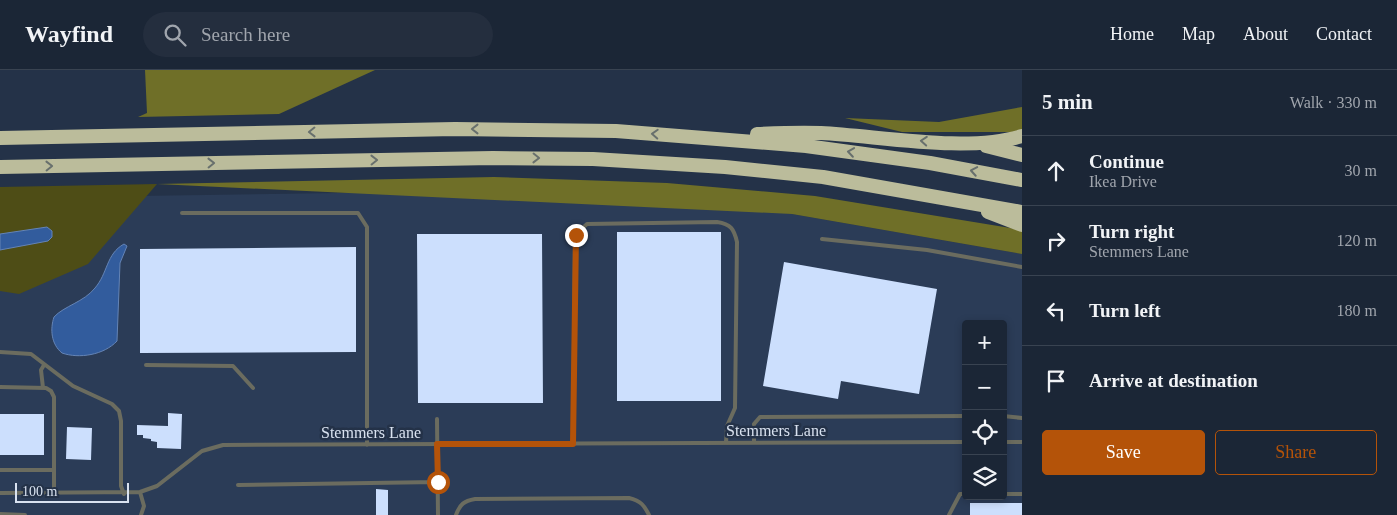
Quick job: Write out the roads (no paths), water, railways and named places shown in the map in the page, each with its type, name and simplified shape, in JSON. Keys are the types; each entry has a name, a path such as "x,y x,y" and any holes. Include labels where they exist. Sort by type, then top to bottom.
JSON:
{"highway":[{"path":"0,138 471,129 568,130 680,135 837,150 1022,180"},
{"path":"680,135 820,133 973,143 991,143 1022,136"},
{"path":"973,143 1022,155"},
{"path":"0,167 494,158 593,159 708,166 815,176 1022,212"},
{"path":"974,205 1000,218 1022,225"}],"lane":[{"path":"182,213 358,213 367,227 366,444"},
{"path":"573,444 576,235 587,224 717,222 729,225 734,230 737,242 735,408 727,426 726,443"},
{"path":"822,239 927,250 1022,267"},
{"path":"0,352 31,354 73,386 112,404 119,411 121,486 124,494"},
{"path":"43,388 41,370 44,365"},
{"path":"146,365 233,366 253,388"},
{"path":"0,387 43,388 51,391 54,397 54,493"},
{"path":"754,443 754,424 760,417 962,416"},
{"path":"1007,416 1022,418"},
{"path":"437,419 438,515"},
{"name":"Stemmers Lane","path":"0,493 124,494 140,492 157,486 202,451 223,445 962,442"},
{"path":"1007,442 1022,442"},
{"path":"0,470 54,470"},
{"path":"238,485 438,482"},
{"path":"140,492 144,506 141,515"},
{"path":"949,515 960,494 962,494"},
{"path":"1007,494 1022,494"},
{"path":"456,515 459,507 465,501 620,498 637,500 645,506 648,515"},
{"path":"0,514 26,515"}],"water":[{"path":"47,227 52,231 52,237 48,241 0,250 0,234"},
{"path":"124,244 127,246 120,263 117,341 112,346 98,353 76,356 62,353 52,336 54,317 95,288 110,258"}]}
